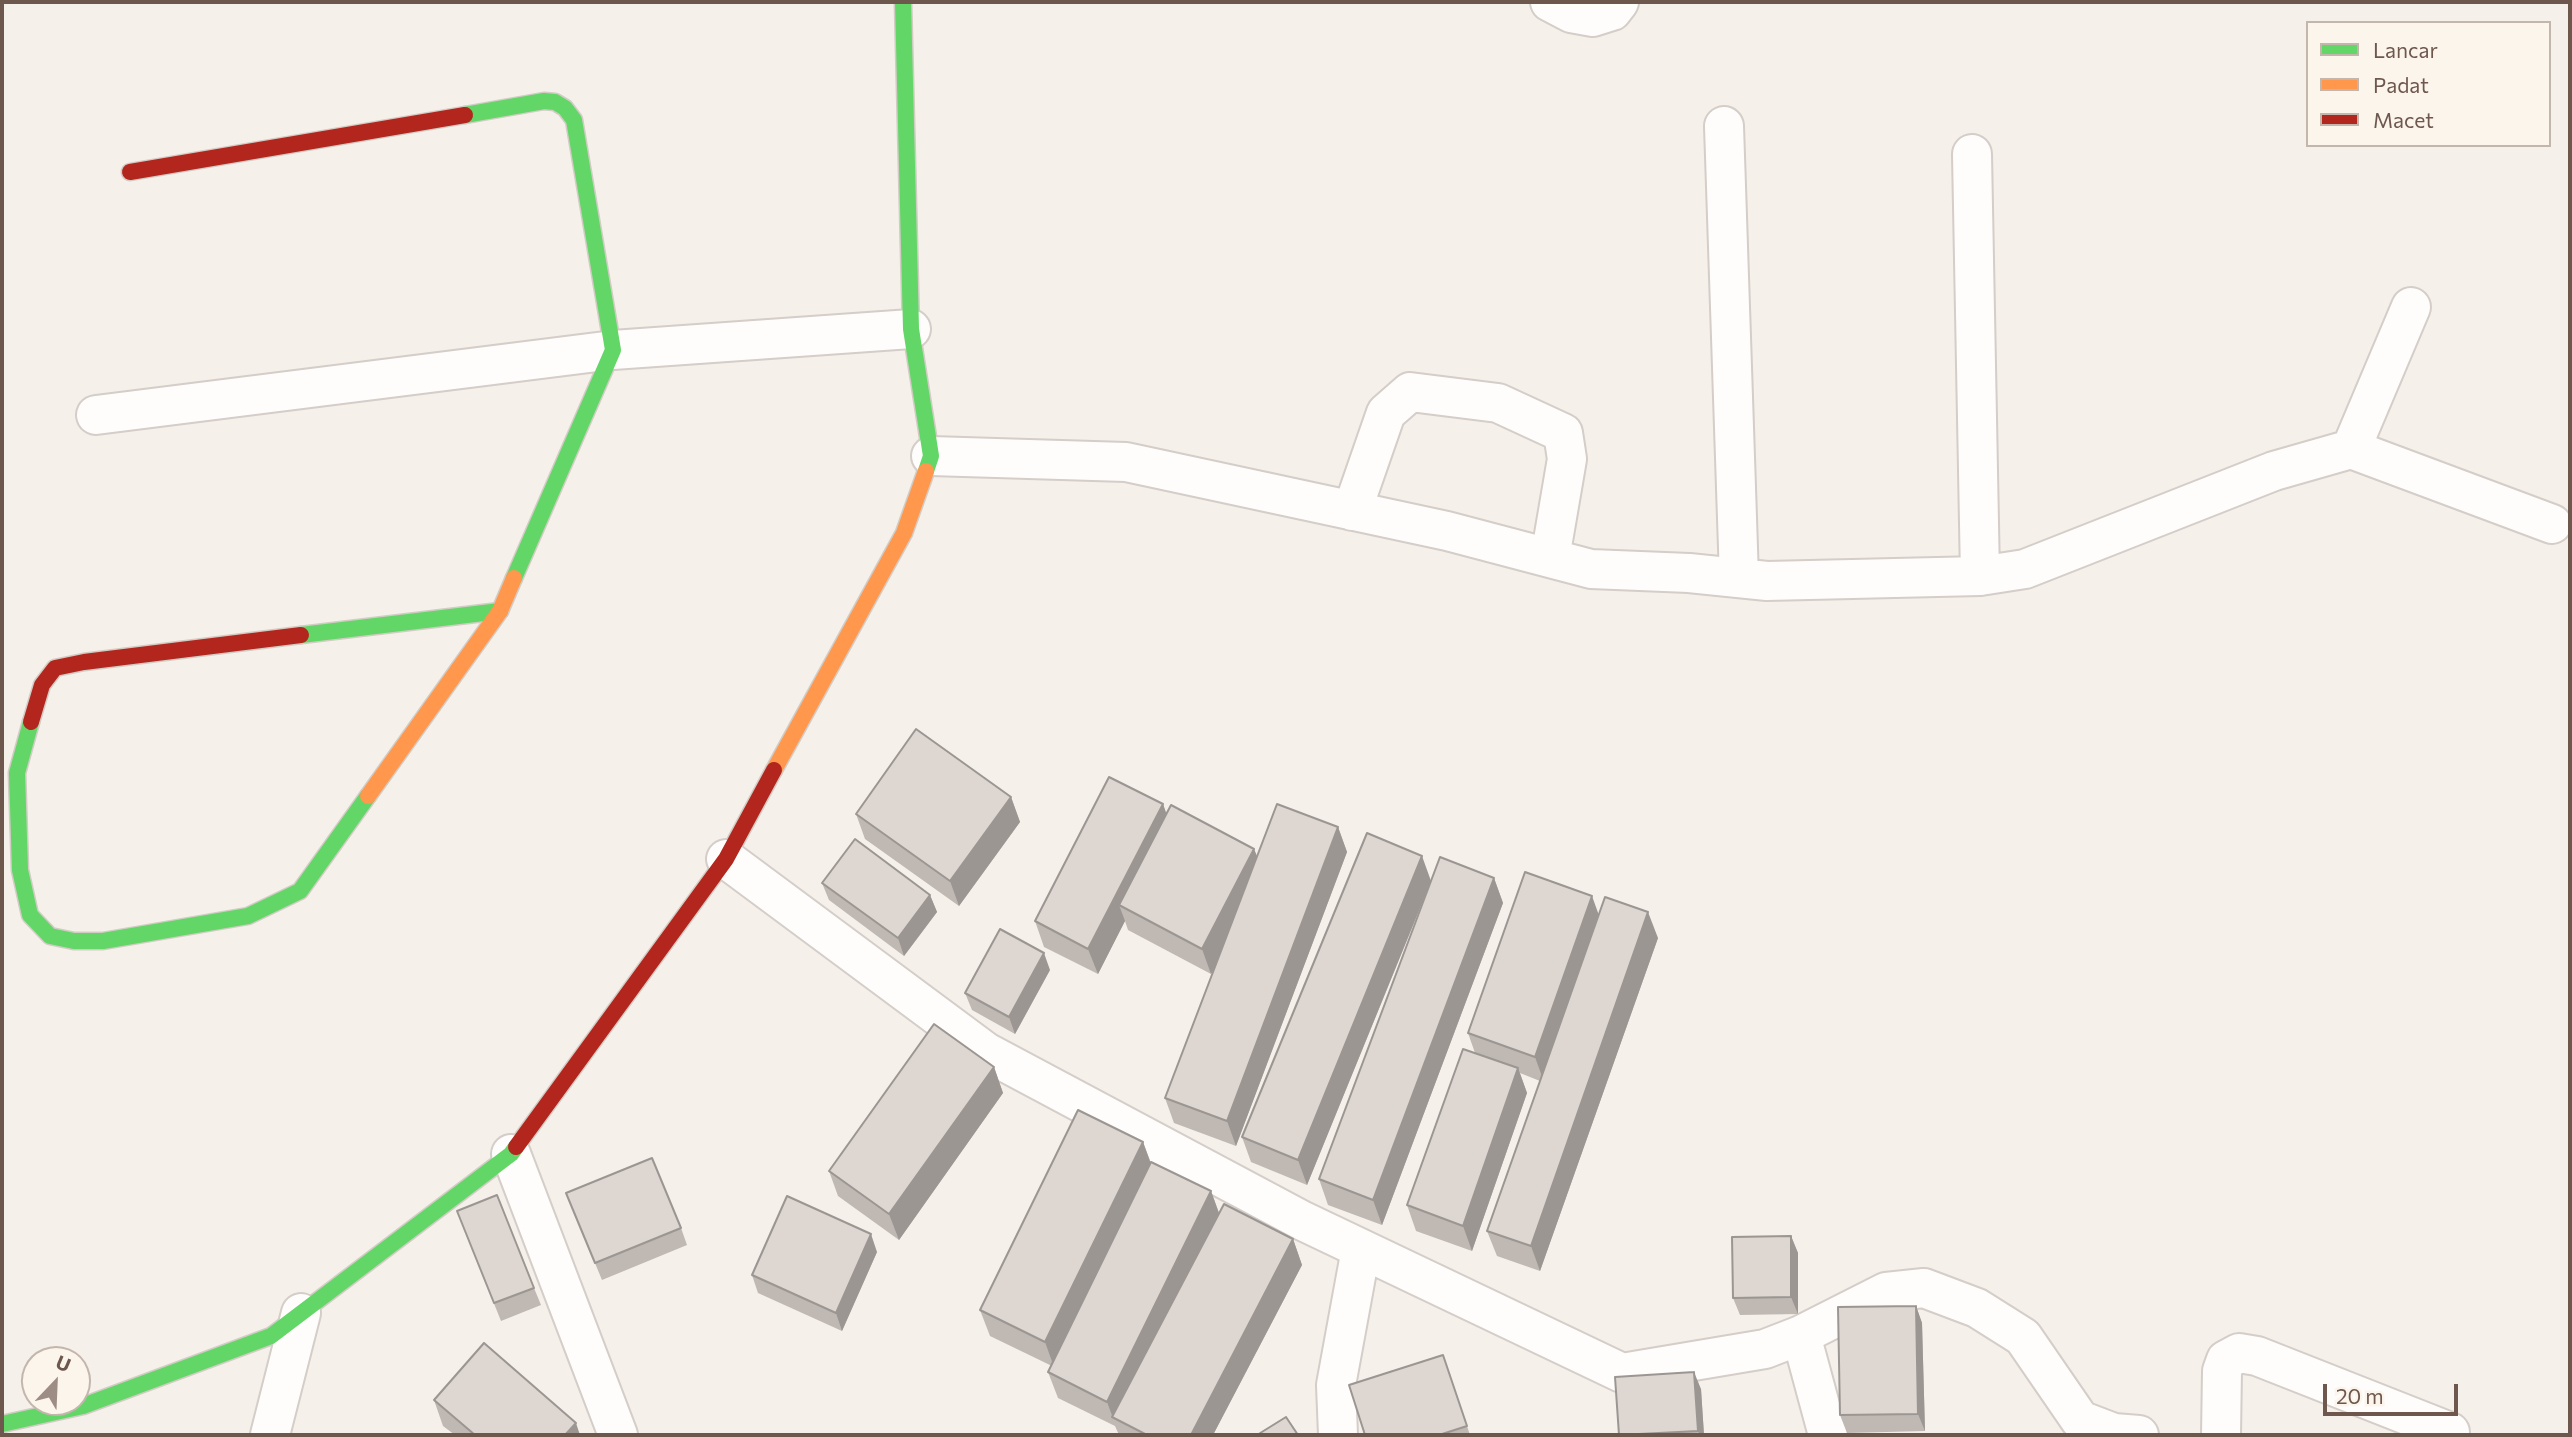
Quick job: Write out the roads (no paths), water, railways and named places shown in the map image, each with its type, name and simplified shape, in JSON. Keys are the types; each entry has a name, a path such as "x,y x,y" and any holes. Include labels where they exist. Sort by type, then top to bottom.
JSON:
{"street":[{"path":"9,1427 83,1406 271,1336 510,1154 726,859 904,533 932,456 911,329 903,2"},
{"path":"1550,2 1571,13 1593,18 1612,11 1619,2"},
{"path":"130,172 544,101 555,102 565,108 574,120 613,350 500,611 300,891 248,916 103,941 74,942 50,936 30,915 20,870 17,773 42,685 55,668 84,662 500,611"},
{"path":"1724,127 1739,578"},
{"path":"1972,154 1980,576"},
{"path":"2351,449 2411,307"},
{"path":"96,415 613,350 911,329"},
{"path":"1352,511 1386,412 1410,392 1498,403 1563,433 1567,459 1550,558"},
{"path":"932,456 1125,462 1447,531 1591,569 1767,580 1980,576 2025,569 2274,471 2351,449 2552,524"},
{"path":"726,859 986,1052 1303,1221 1622,1373 1765,1349 1801,1335 1886,1293 1924,1287 1977,1308 2023,1337 2080,1420 2114,1433 2139,1435"},
{"path":"510,1154 618,1435"},
{"path":"1338,1435 1336,1385 1362,1249"},
{"path":"270,1435 301,1313"},
{"path":"1801,1335 1828,1435"},
{"path":"2221,1435 2222,1371 2226,1360 2239,1353 2257,1356 2450,1432"}]}
